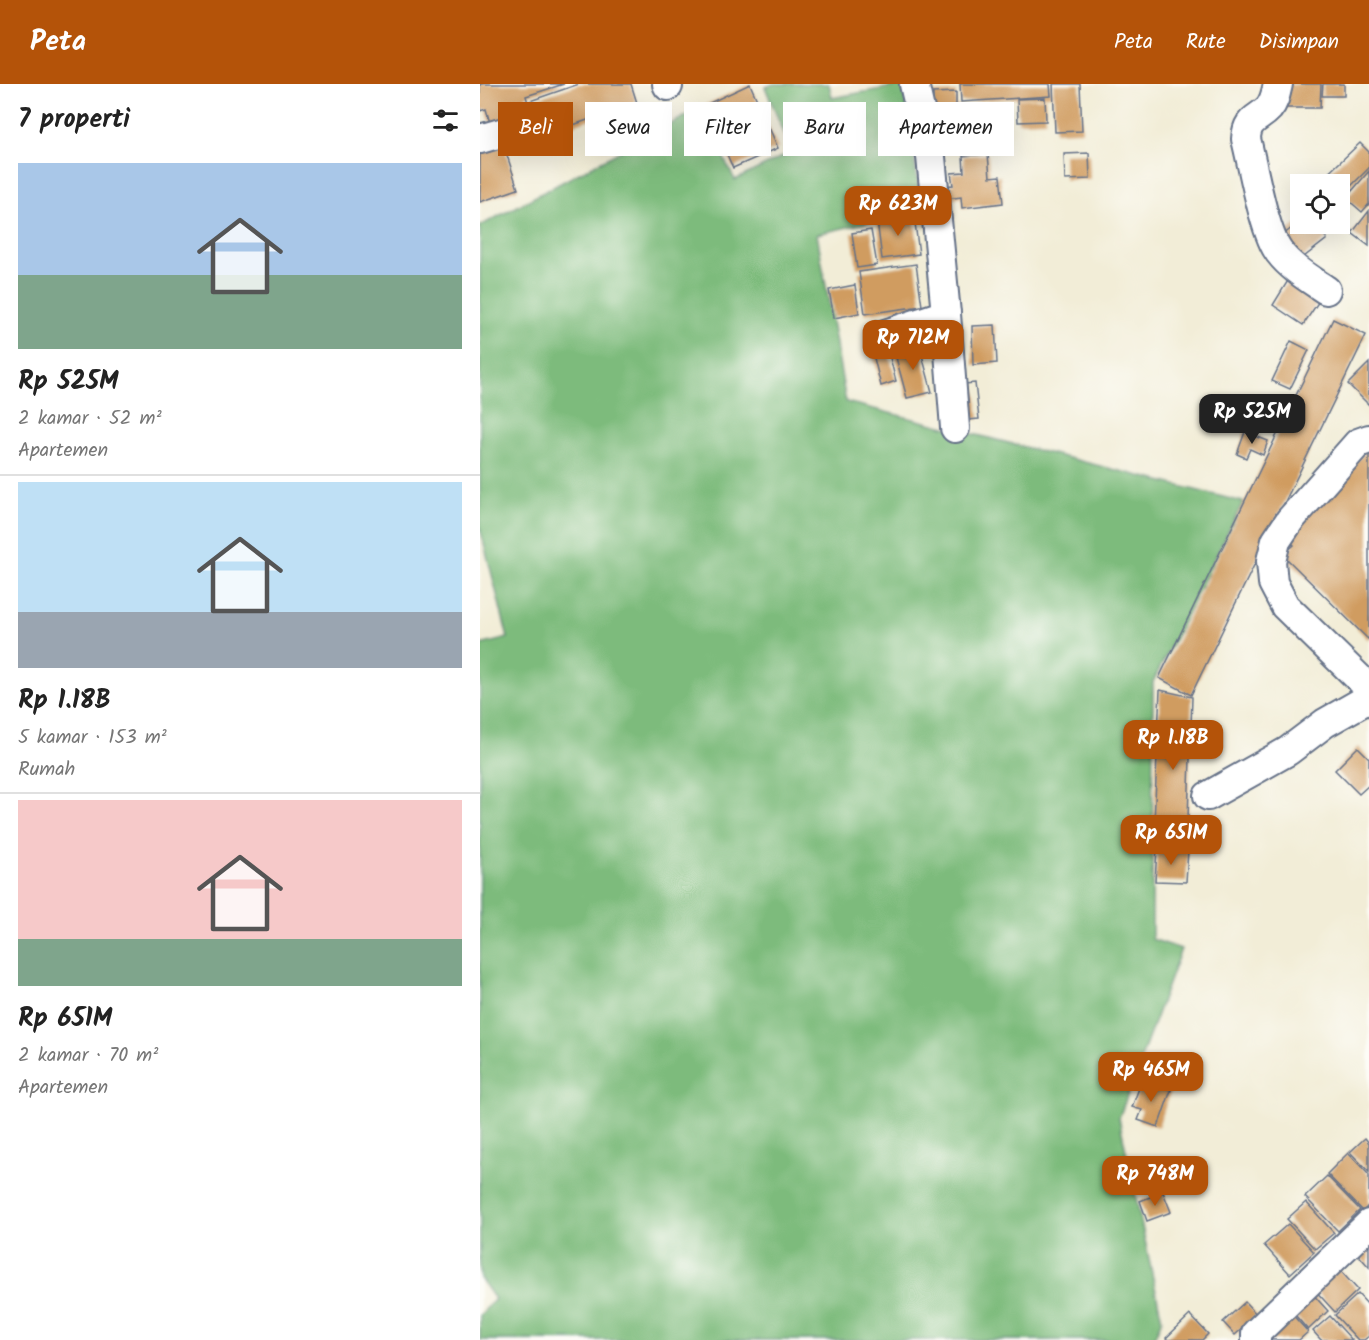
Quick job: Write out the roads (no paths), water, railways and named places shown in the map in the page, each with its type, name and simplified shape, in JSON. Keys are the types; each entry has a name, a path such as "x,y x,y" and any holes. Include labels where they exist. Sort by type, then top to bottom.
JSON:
{"street":[{"path":"914,84 931,157 955,428"},
{"path":"1278,84 1276,97 1270,107 1254,119 1247,129 1249,149 1269,232 1277,250 1289,263 1326,290"},
{"path":"480,140 498,135"},
{"path":"882,335 946,315"},
{"path":"1369,439 1358,442 1290,520 1276,541 1271,561 1273,583 1285,606 1369,688"},
{"path":"1208,796 1288,751 1325,723 1369,698"},
{"path":"1256,1340 1256,1333 1369,1224"}]}
